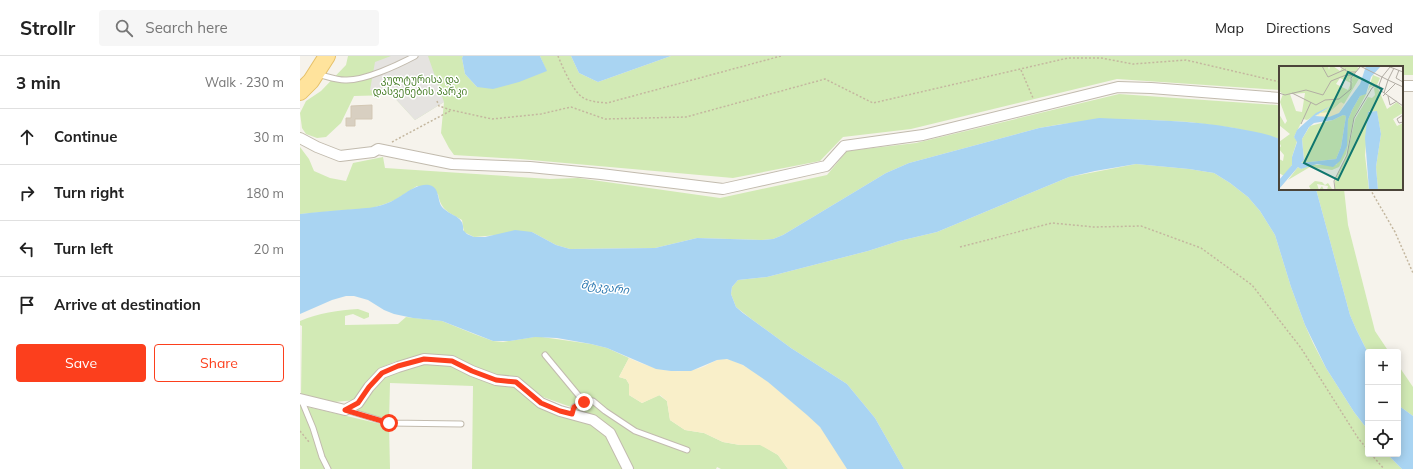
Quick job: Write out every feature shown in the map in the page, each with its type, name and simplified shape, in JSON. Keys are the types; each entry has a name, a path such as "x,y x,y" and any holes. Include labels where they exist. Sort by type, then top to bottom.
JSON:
{"main road":[{"path":"300,92 311,81 327,56"}],"street":[{"path":"300,138 317,147 340,156 378,150 452,164 530,167 723,189 826,166 844,146 923,135 1118,87 1151,88 1279,98"},
{"path":"301,399 345,410 358,403 369,387 382,373 398,366 424,359 452,361 472,371 496,380 516,382 541,403 560,411 593,420 610,432 628,469"}],"lane":[{"path":"316,74 344,80 356,79 389,68 415,56"},
{"path":"545,355 584,402"},
{"path":"301,399 314,428 322,457 328,469"},
{"path":"572,414 574,407 584,402 593,401 605,411 636,430 687,450"},
{"path":"345,410 389,423 461,424"}],"path":[{"path":"558,56 576,91 581,97 591,102 607,103 781,56"},
{"path":"437,101 439,106 451,110 492,119 541,114 571,108 605,120 686,116 826,79 873,103 1068,58 1101,58 1134,64 1186,60 1279,82"},
{"path":"1020,70 1036,107"},
{"path":"378,150 451,110"},
{"path":"1371,190 1395,232 1413,273"},
{"path":"960,247 1052,223 1094,227 1140,226 1201,248 1252,286 1301,348 1358,438 1365,446"},
{"path":"1374,457 1384,469"}],"green space":[{"name":"კულტურისა და დასვენების პარკი","path":"348,56 463,56 462,58 465,74 477,87 546,70 540,56 571,56 579,73 598,82 671,56 1413,56 1413,75 1403,75 1403,66 1279,66 1279,90 1117,79 911,129 843,137 820,161 733,178 520,159 454,155 441,133 444,102 415,120 392,95 354,96 341,123 326,137 317,138 306,134 302,128 300,113 306,101 321,91 346,65"},
{"path":"1119,94 1279,106 1279,139 1234,128 1189,122 1149,120 1124,119 1062,124 1039,128 909,163 886,173 783,235 773,239 697,238 655,248 570,249 556,245 532,232 474,237 464,232 462,220 443,207 438,194 417,186 395,200 372,208 300,214 300,147 309,159 314,171 330,178 346,181 353,163 383,157 385,168 550,179 578,178 720,198 827,175 847,151 916,143"},
{"path":"1136,164 1189,169 1214,173 1248,197 1260,211 1275,235 1291,287 1313,343 1326,368 1354,412 1365,426 1365,457 1390,457 1402,469 904,469 875,418 847,384 791,348 750,318 736,307 731,294 732,287 738,280 767,277 937,232 1069,177"},
{"path":"1316,190 1344,190 1348,225 1375,331 1387,349 1366,349 1350,315"},
{"path":"358,309 369,313 369,317 364,319 353,314 345,316 345,325 398,324 406,317 442,321 493,341 503,342 542,337 591,344 607,348 629,358 619,377 626,379 629,384 629,395 642,403 659,395 667,401 670,420 685,430 704,433 723,442 740,445 760,444 778,455 788,469 721,469 717,467 716,469 472,469 473,386 390,383 389,421 352,410 369,397 384,374 418,365 446,365 493,382 519,386 549,412 589,422 608,436 619,457 621,456 610,433 612,430 596,416 540,396 519,380 491,374 453,356 425,355 394,362 380,368 356,400 334,402 301,396 302,326 300,325 300,321 329,312"},
{"path":"1401,369 1413,387 1413,416 1401,407"},
{"path":"300,405 389,426 390,469 300,469"}],"sand":[{"path":"629,358 662,370 671,371 688,371 697,369 721,359 735,362 747,368 776,387 821,428 847,469 788,469 778,455 760,445 740,445 723,442 704,433 685,430 670,420 667,401 660,395 642,403 629,395 629,384 626,379 619,377"}],"shaded area":[{"path":"391,56 428,56 444,102 415,120 392,95 370,90 375,62"}],"water":[{"path":"463,56 540,56 547,71 519,82 493,89 477,87 465,74 462,58"},
{"path":"571,56 671,56 598,82 579,73"},
{"name":"მტკვარი","path":"1099,118 1201,123 1252,131 1279,139 1279,190 1316,190 1350,315 1366,349 1365,426 1354,412 1326,368 1305,325 1291,287 1275,235 1260,211 1248,197 1214,173 1189,169 1136,164 1069,177 937,232 767,277 738,280 732,287 731,294 736,307 791,348 847,384 875,418 904,469 847,469 820,427 807,415 768,382 743,365 727,359 717,360 691,371 656,369 607,348 557,338 535,337 510,341 493,341 442,321 413,318 394,314 384,310 368,300 354,296 346,296 332,300 300,314 300,214 378,206 391,202 412,189 423,185 429,185 433,186 437,191 442,207 459,219 462,222 463,230 467,234 474,237 485,237 515,230 532,232 556,245 570,249 655,248 697,238 762,240 773,239 783,235 886,173 909,163 1039,128"},
{"path":"1401,407 1413,416 1413,469 1402,469 1390,457 1401,457"}],"building":[{"path":"372,105 372,119 355,119 355,126 346,126 346,118 351,118 351,106"}],"route":[{"path":"389,423 345,410 358,403 369,387 382,373 398,366 424,359 452,361 472,371 496,380 516,382 541,403 560,411 572,414 574,407 584,402"}]}
